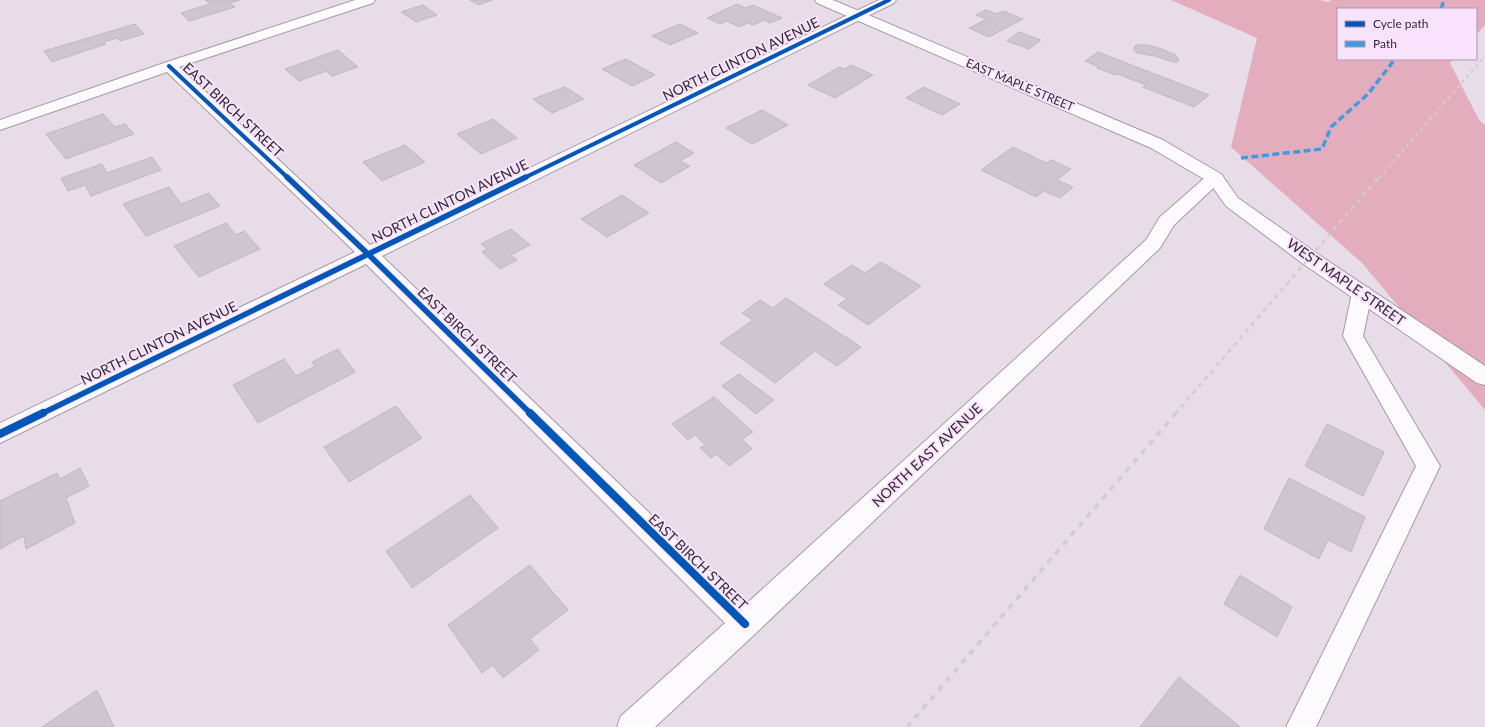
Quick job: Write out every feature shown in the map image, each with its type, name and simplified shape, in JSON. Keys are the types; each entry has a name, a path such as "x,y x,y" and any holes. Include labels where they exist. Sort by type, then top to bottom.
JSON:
{"street":[{"path":"0,125 169,66 368,0"},
{"name":"EAST MAPLE STREET","path":"822,0 1157,144 1215,178"},
{"name":"NORTH CLINTON AVENUE","path":"0,434 889,0"},
{"name":"EAST BIRCH STREET","path":"169,66 369,255 745,624"},
{"name":"WEST MAPLE STREET","path":"1215,178 1232,202 1310,258 1485,377"},
{"name":"NORTH EAST AVENUE","path":"632,727 745,624 1153,244 1167,221 1215,178"}],"lane":[{"path":"1301,727 1428,466 1353,336 1362,293"}],"shaded area":[{"path":"1171,0 1320,0 1328,2 1331,0 1485,0 1485,25 1477,34 1477,8 1337,8 1337,60 1453,60 1450,63 1479,120 1485,125 1485,410 1362,263 1231,147 1257,38"}],"building":[{"path":"205,0 240,0 230,3 235,7 189,21 181,13 210,4"},
{"path":"470,0 492,0 478,5"},
{"path":"737,4 746,8 753,5 782,18 770,23 764,20 753,25 747,23 739,27 727,21 720,24 707,18"},
{"path":"423,5 437,15 416,22 401,12"},
{"path":"986,10 997,14 1003,11 1023,19 989,37 969,28 987,19 976,15"},
{"path":"135,24 144,34 120,41 117,38 104,42 106,44 52,62 44,51"},
{"path":"680,24 698,33 670,45 652,36"},
{"path":"1019,32 1041,40 1029,49 1007,41"},
{"path":"1136,45 1147,45 1159,48 1176,55 1179,60 1178,62 1173,62 1155,56 1137,53 1133,49"},
{"path":"338,50 358,67 332,76 326,71 299,81 285,69"},
{"path":"1098,52 1209,95 1194,107 1143,87 1146,85 1118,74 1115,75 1097,68 1099,67 1085,61"},
{"path":"626,59 655,75 632,86 602,69"},
{"path":"851,65 873,75 835,98 808,85 839,67 844,69"},
{"path":"565,87 584,99 552,113 533,99"},
{"path":"924,87 960,104 942,115 906,98"},
{"path":"762,110 788,125 752,144 726,128"},
{"path":"103,114 115,127 125,124 134,134 66,159 46,134"},
{"path":"493,119 517,138 481,154 457,134"},
{"path":"676,142 694,153 680,161 690,166 661,183 634,165"},
{"path":"405,145 425,162 382,181 363,162"},
{"path":"1013,147 1046,163 1051,160 1071,169 1057,180 1073,187 1060,198 1044,191 1036,197 981,170"},
{"path":"152,157 161,170 91,196 85,185 68,191 61,178 102,164 107,173"},
{"path":"169,187 181,204 209,193 220,206 146,236 123,204"},
{"path":"622,195 649,213 607,237 581,219"},
{"path":"226,223 236,235 244,231 260,249 199,277 174,246"},
{"path":"511,229 530,245 511,255 517,260 500,269 482,252 487,249 481,244"},
{"path":"881,262 921,286 868,325 838,305 847,299 824,284 852,265 865,273"},
{"path":"786,298 861,347 837,366 815,351 775,383 720,343 753,320 742,313 760,300 773,308"},
{"path":"338,349 355,372 258,423 233,385 284,359 296,376 315,366 312,362"},
{"path":"739,374 774,400 756,414 722,386"},
{"path":"714,397 753,432 742,439 752,449 729,466 716,454 711,458 700,448 705,445 695,435 688,440 672,424"},
{"path":"396,406 422,438 349,482 324,447"},
{"path":"1327,424 1384,452 1363,496 1305,466"},
{"path":"80,468 89,486 66,498 75,523 26,549 24,536 0,549 0,501 57,473 60,479"},
{"path":"1289,478 1365,517 1351,552 1328,540 1319,559 1264,529"},
{"path":"470,495 498,528 412,588 386,551"},
{"path":"530,565 568,610 530,639 539,650 503,678 493,665 482,673 448,625"},
{"path":"1240,575 1292,607 1277,637 1224,604"},
{"path":"1179,677 1240,727 1140,727"},
{"path":"97,690 114,727 42,727"}],"railway":[{"path":"1379,178 1485,56"},
{"path":"1175,414 1379,177"},
{"path":"907,727 1176,413"}],"marked path":[{"path":"1441,8 1444,0"},
{"path":"1241,158 1322,149 1331,127 1368,94 1394,60"}],"cycle path":[{"path":"0,434 889,0"},
{"path":"169,66 369,255 745,624"}]}
